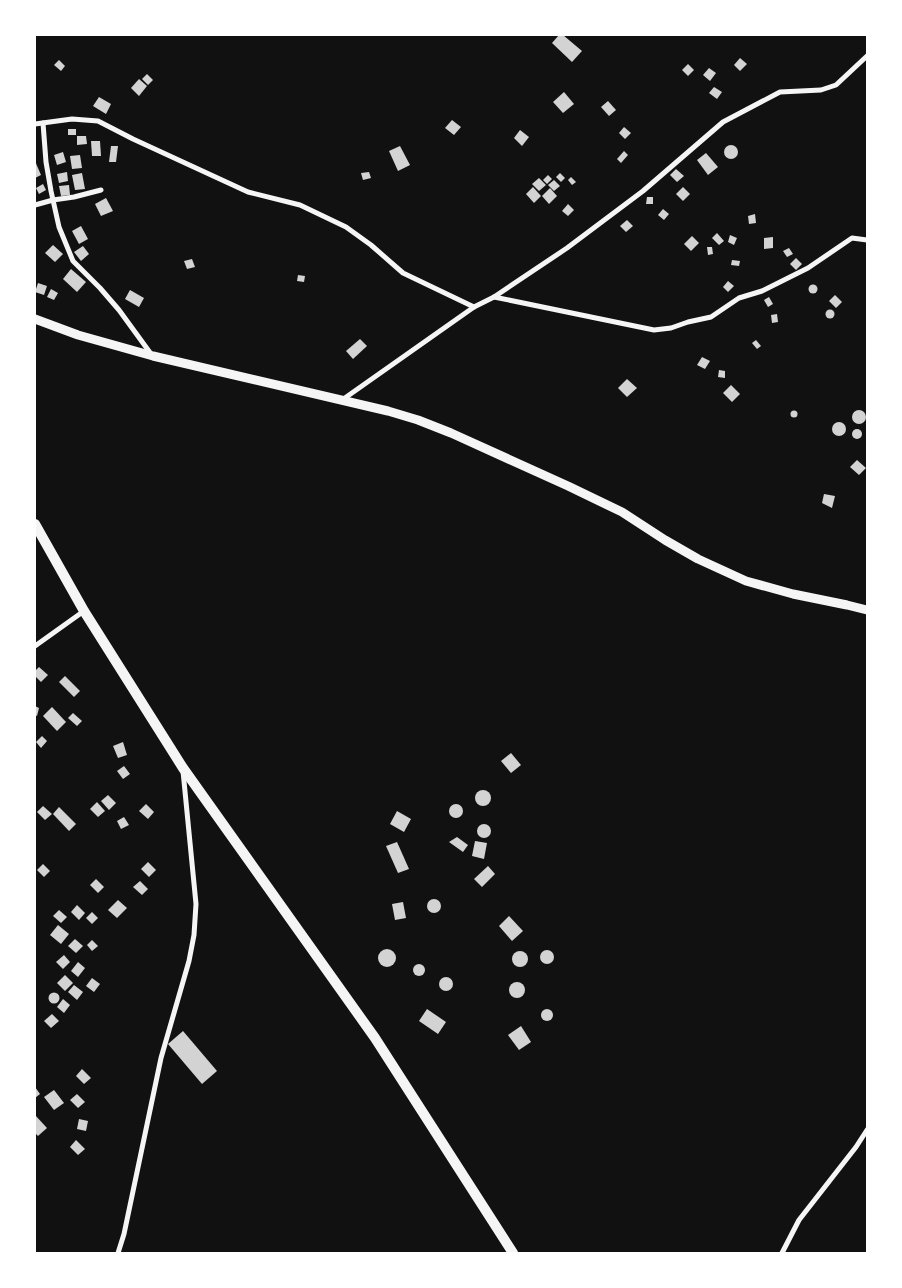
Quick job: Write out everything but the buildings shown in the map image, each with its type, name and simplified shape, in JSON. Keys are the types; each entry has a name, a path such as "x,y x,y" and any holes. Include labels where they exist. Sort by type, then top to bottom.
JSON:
{"main road":[{"path":"35,319 78,335 153,356 342,400 418,420 451,433 622,512 698,559 746,581 793,594 867,610"},
{"path":"35,524 84,611 183,768 375,1038 513,1253"}],"street":[{"path":"342,400 474,307 494,297 567,248 643,191 722,122 780,92 821,90 836,85 867,56"},
{"path":"35,124 72,119 98,121 248,192 300,205 346,227 371,245 403,273 474,307"},
{"path":"42,123 46,162 53,200 59,227 72,261 100,288 153,356"},
{"path":"35,205 101,190"},
{"path":"494,297 654,330 671,328 711,317 739,298 762,291 808,268 852,238 867,240"},
{"path":"35,646 84,611"},
{"path":"118,1253 124,1234 161,1058 189,961 194,936 196,904 183,768"},
{"path":"782,1253 800,1220 867,1130"}]}
